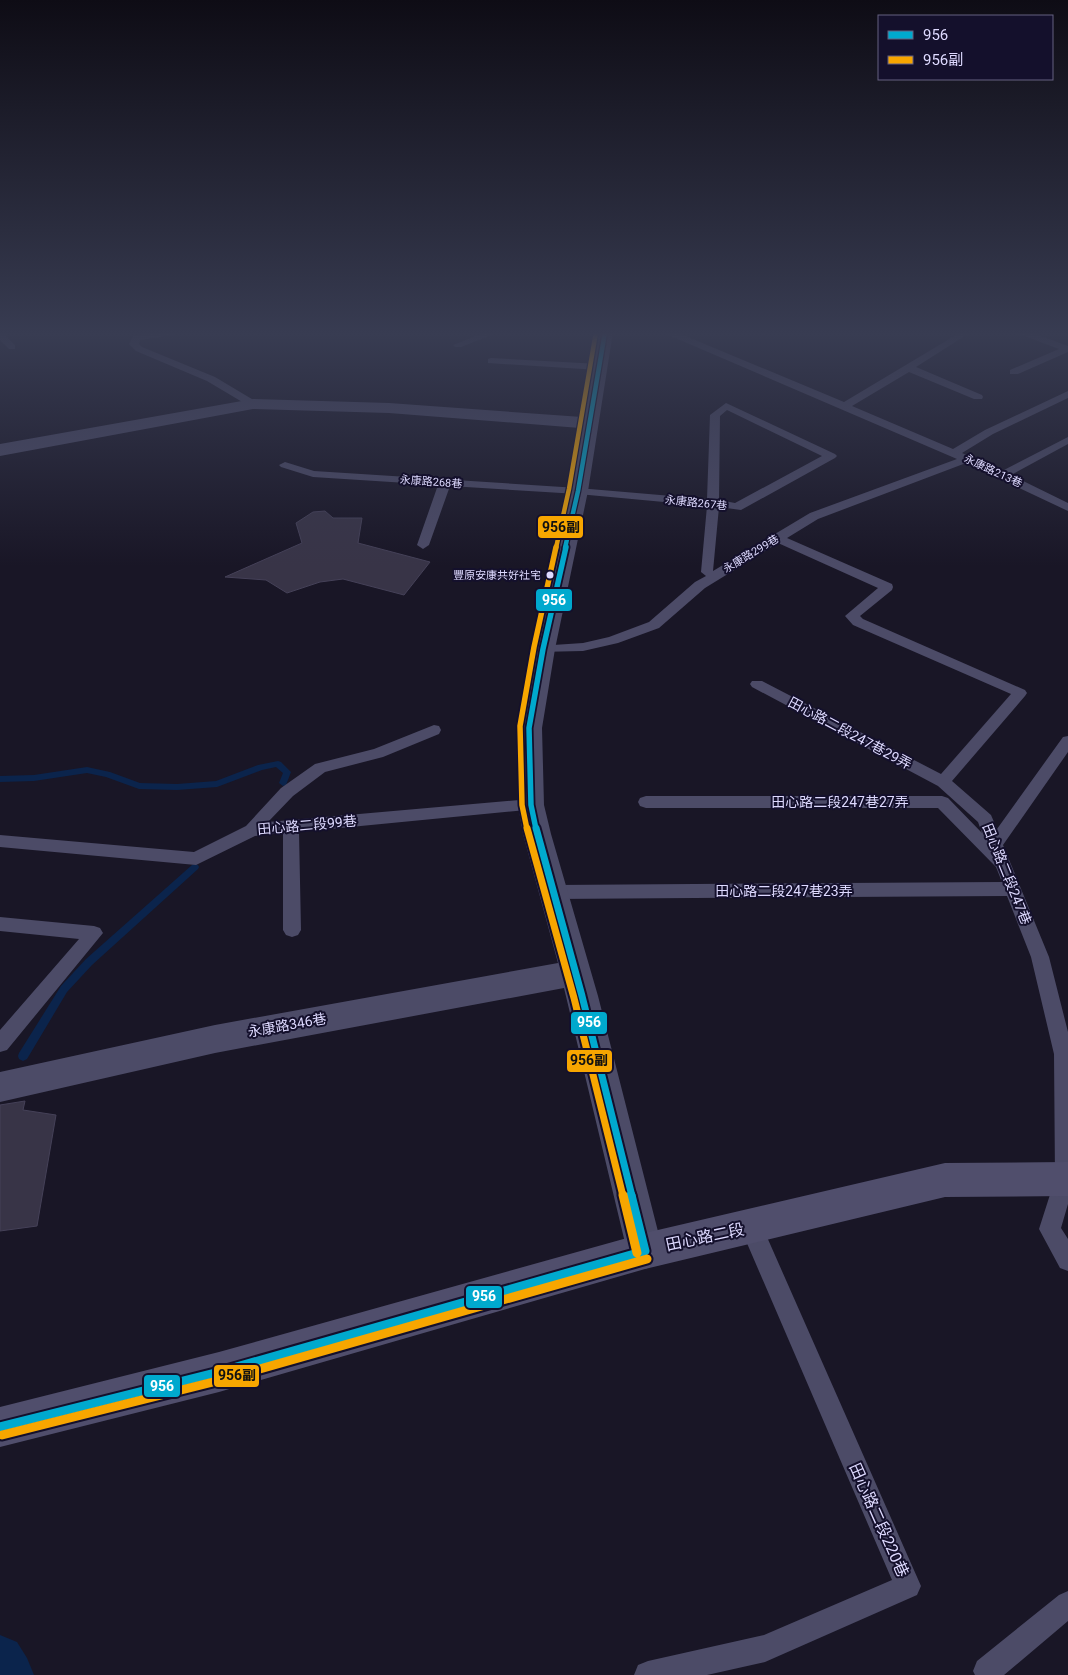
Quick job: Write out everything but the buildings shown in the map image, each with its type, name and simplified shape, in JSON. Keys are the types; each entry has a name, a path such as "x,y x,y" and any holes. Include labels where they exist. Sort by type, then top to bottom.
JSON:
{"street":[{"path":"0,450 219,410"},
{"path":"418,410 588,423"},
{"path":"591,410 578,491 543,649 530,728 531,804 576,973 645,1251"},
{"name":"永康路346巷","path":"0,1086 223,1037 576,973"},
{"name":"田心路二段","path":"0,1427 219,1372 645,1251 945,1180 1066,1179"}],"lane":[{"name":"永康路267巷","path":"713,503 715,415 721,410"},
{"name":"永康路267巷","path":"578,491 713,503 737,507 831,456 735,410"},
{"name":"永康路213巷","path":"855,410 954,453 1068,507"},
{"path":"954,453 989,432 1034,410"},
{"path":"1003,476 1068,440"},
{"name":"永康路299巷","path":"543,649 583,647 613,640 654,625 700,585 814,516 966,459"},
{"name":"永康路268巷","path":"285,465 313,474 578,491"},
{"path":"423,545 445,483"},
{"path":"707,572 713,503"},
{"path":"778,538 887,587 852,616 858,622 1020,693 943,782"},
{"name":"田心路二段247巷29弄","path":"757,684 943,782"},
{"path":"252,830 287,792 320,768 378,753 434,730"},
{"path":"996,843 1068,741"},
{"name":"田心路二段247巷","path":"943,782 985,818 1040,957 1064,1054 1066,1179 1050,1229 1068,1260"},
{"name":"田心路二段247巷27弄","path":"646,802 942,802 1006,868"},
{"name":"田心路二段99巷","path":"0,840 196,859 252,830 531,804"},
{"path":"291,827 292,930"},
{"name":"田心路二段247巷23弄","path":"554,892 1014,889"},
{"path":"0,924 94,933 0,1044"},
{"name":"田心路二段220巷","path":"648,1675 765,1648 908,1586 751,1227"},
{"path":"987,1671 1068,1604"}],"waterway":[{"path":"0,779 34,778 87,770 107,774 139,786 177,787 217,784 261,767 278,764 287,772 283,783"},
{"path":"23,1056 64,989 89,962 195,867"},
{"path":"0,1659 10,1675"}],"transit line":[{"name":"956副","path":"583,410 569,489 534,647 520,726 522,805 574,998 637,1253"},
{"name":"956","path":"592,410 578,491 543,649 529,728 531,805 537,834 582,996 645,1251"},
{"name":"956","path":"0,1427 219,1372 645,1251"},
{"name":"956副","path":"2,1435 221,1380 647,1259"}],"place":[{"name":"豐原安康共好社宅","path":"550,575"}]}
